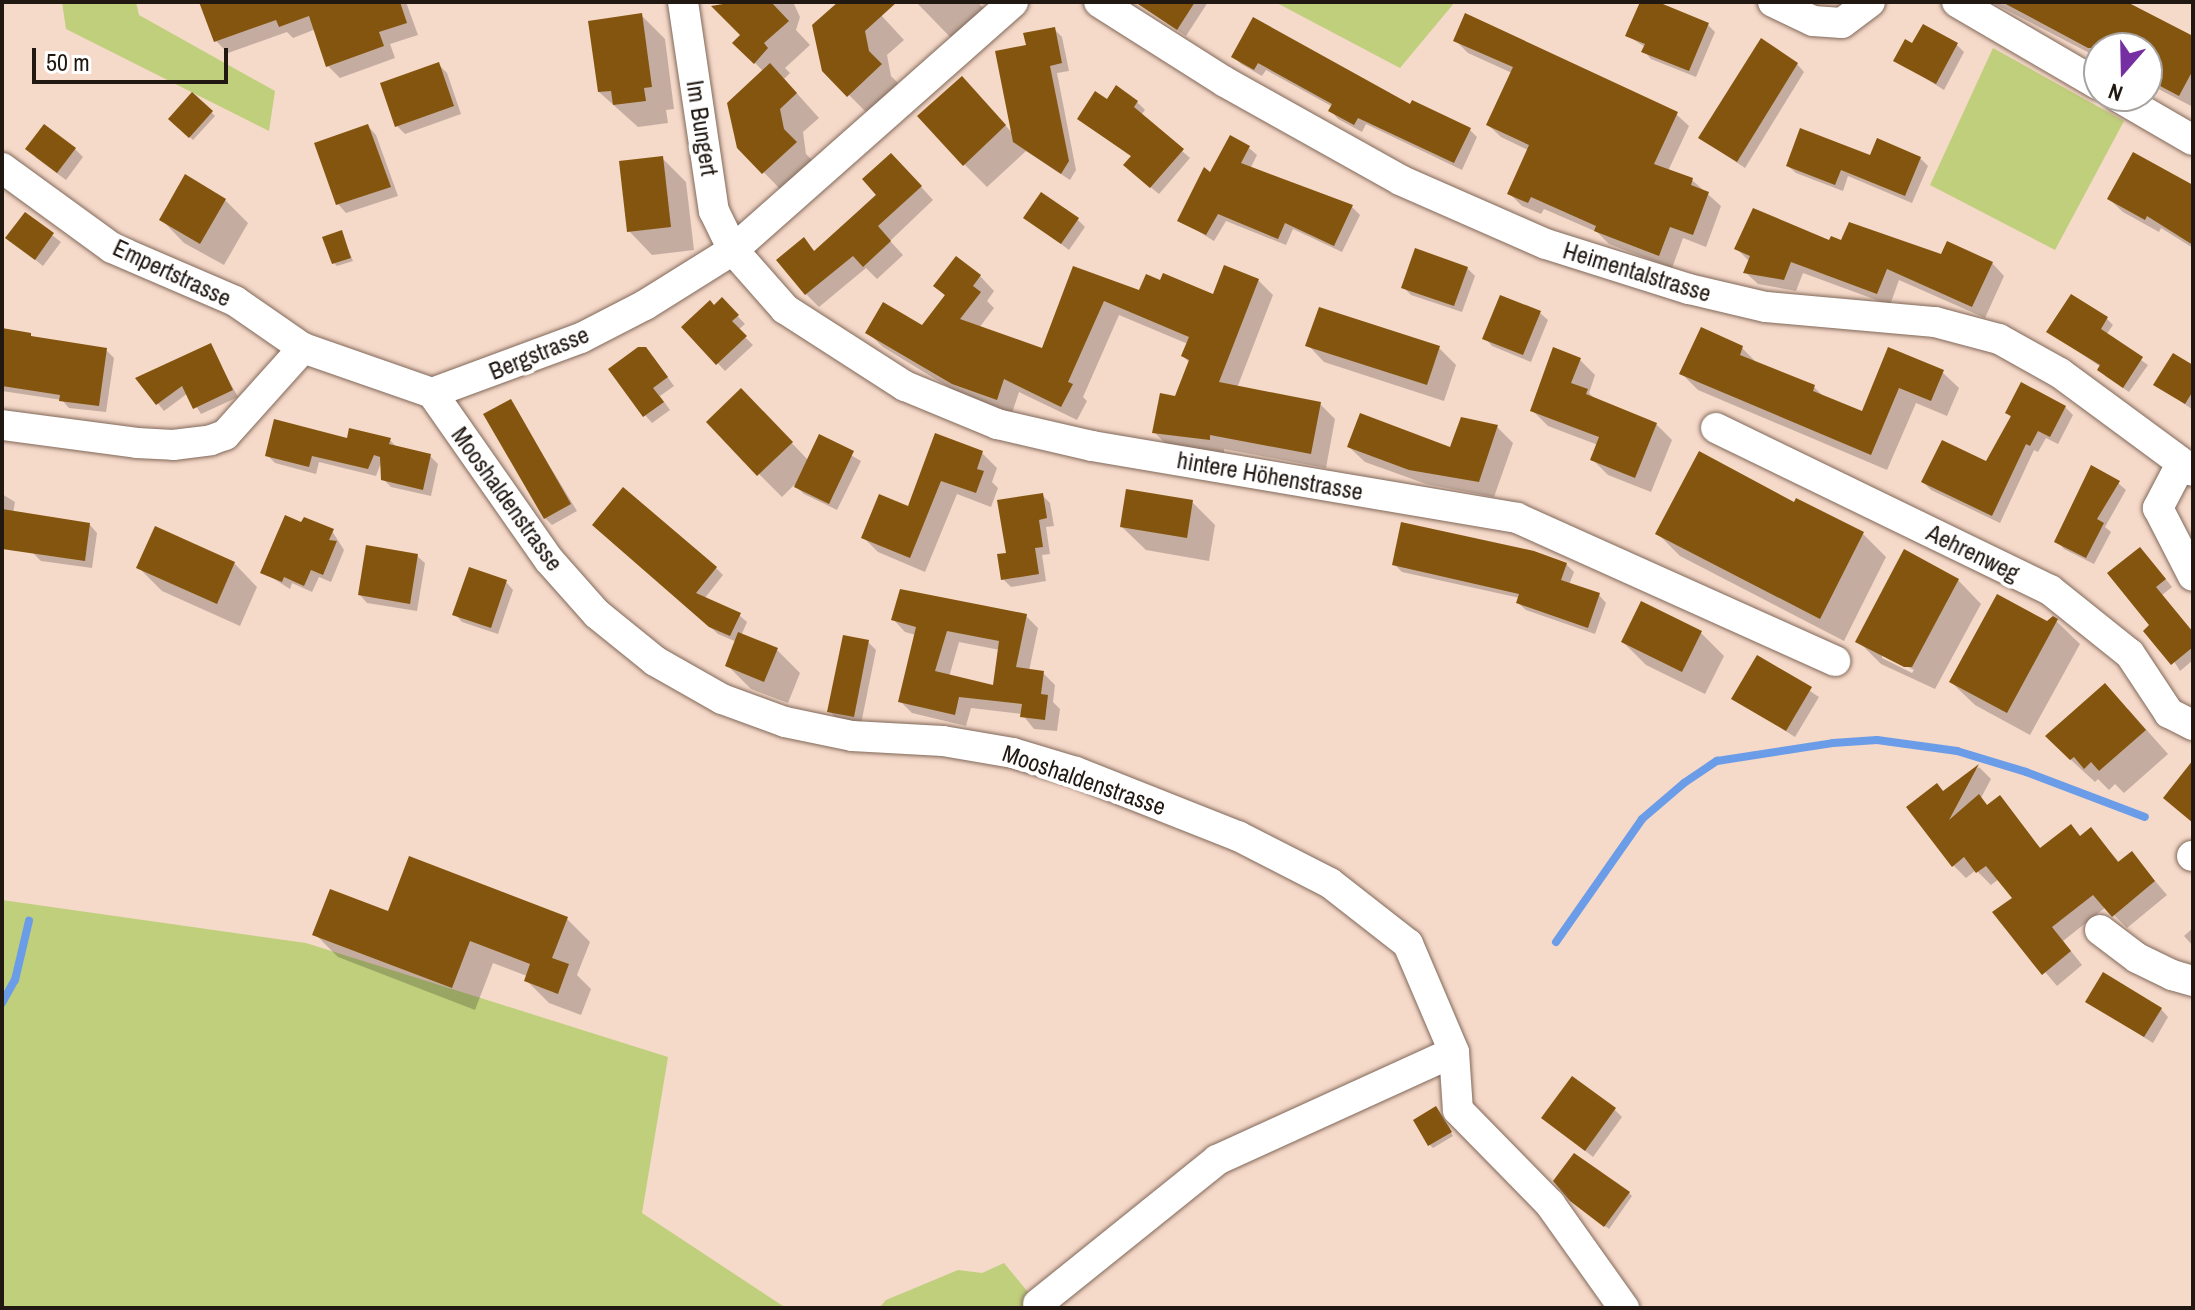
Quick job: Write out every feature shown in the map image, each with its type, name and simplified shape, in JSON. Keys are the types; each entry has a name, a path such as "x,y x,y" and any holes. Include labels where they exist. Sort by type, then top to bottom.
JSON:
{"street":[{"name":"Im Bungert","path":"683,2 714,211 733,250"},
{"name":"Bergstrasse","path":"432,393 581,338 645,305 733,250 1013,2"},
{"name":"Heimentalstrasse","path":"1099,2 1225,82 1400,180 1546,244 1689,289 1766,307 1935,322 1999,339 2060,373 2187,467"},
{"path":"1773,2 1813,21 1842,23 1870,2"},
{"path":"1957,2 2083,76"},
{"path":"2145,112 2193,140"},
{"name":"Empertstrasse","path":"2,168 112,248 235,301 303,348"},
{"name":"hintere Höhenstrasse","path":"733,250 785,309 824,335 905,386 997,424 1092,446 1517,518 1835,661"},
{"path":"2,425 137,443 173,445 211,440 225,435 303,348 432,393"},
{"name":"Mooshaldenstrasse","path":"432,393 549,560 597,614 655,661 722,699 785,722 852,736 943,741 1013,753 1076,772 1238,836 1330,883 1408,944 1454,1052 1458,1110 1550,1204 1624,1308"},
{"name":"Aehrenweg","path":"1716,428 2050,590 2130,654 2169,713 2193,725"},
{"path":"2187,467 2158,508 2193,576"},
{"path":"2100,930 2137,958 2172,975 2193,981"},
{"path":"1038,1304 1217,1160 1454,1052"}],"green space":[{"path":"62,2 136,2 139,15 275,91 269,131 66,29"},
{"path":"1275,2 1455,2 1400,68"},
{"path":"1993,48 2083,98 2083,112 2108,112 2124,121 2055,250 1930,185"},
{"path":"2,900 306,943 668,1057 642,1213 786,1308 2,1308"},
{"path":"1004,1263 1041,1308 879,1308 886,1300 958,1270 982,1273"}],"building":[{"path":"199,2 400,2 407,23 379,32 384,46 326,67 309,16 279,27 276,20 214,42"},
{"path":"771,2 789,21 764,43 768,48 754,64 732,43 740,35 711,6"},
{"path":"838,2 897,2 865,31 869,51 882,64 847,97 822,71 812,25"},
{"path":"1135,2 1195,2 1177,30"},
{"path":"1640,2 1658,2 1709,23 1689,71 1641,52 1645,44 1625,36"},
{"path":"2002,2 2127,2 2193,36 2193,70 2179,96 2163,88 2163,32 2083,32 2083,45"},
{"path":"642,13 652,87 644,88 646,101 613,105 611,91 598,92 588,21"},
{"path":"1465,13 1678,112 1654,164 1693,178 1691,185 1709,192 1693,235 1670,227 1659,256 1594,231 1596,226 1531,197 1528,203 1507,194 1529,145 1486,125 1513,67 1453,41"},
{"path":"1253,17 1410,104 1412,100 1471,128 1454,163 1358,118 1354,125 1328,111 1332,104 1258,63 1254,70 1231,57"},
{"path":"1923,24 1958,43 1936,84 1893,61 1905,39 1912,43"},
{"path":"1055,27 1062,63 1050,66 1069,161 1061,174 1013,142 995,51 1026,45 1023,33"},
{"path":"1761,38 1798,63 1737,162 1698,138"},
{"path":"439,62 454,106 395,127 380,83"},
{"path":"770,63 797,93 780,109 784,129 797,142 762,174 737,148 727,103"},
{"path":"962,76 1006,125 963,166 917,116"},
{"path":"1116,85 1138,101 1134,107 1184,149 1150,188 1123,165 1131,156 1077,119 1095,91 1107,99"},
{"path":"192,92 213,111 189,138 168,119"},
{"path":"44,124 76,148 57,173 25,149"},
{"path":"368,124 391,187 336,205 314,143"},
{"path":"1800,128 1870,155 1877,138 1921,157 1905,196 1841,170 1835,185 1786,166"},
{"path":"1230,135 1250,146 1241,163 1353,205 1334,246 1285,223 1278,239 1218,214 1206,235 1177,221 1204,167 1210,172"},
{"path":"2133,152 2193,185 2193,245 2147,216 2145,220 2107,199"},
{"path":"891,153 922,186 878,226 891,241 863,267 853,256 805,295 776,260 804,237 814,251 876,195 862,179"},
{"path":"663,156 671,227 627,232 619,161"},
{"path":"185,174 226,199 200,244 159,220"},
{"path":"1041,192 1079,218 1061,244 1023,218"},
{"path":"1753,208 1829,240 1831,236 1841,240 1849,222 1941,254 1947,241 1993,262 1972,307 1887,269 1877,294 1791,262 1784,280 1743,273 1750,256 1734,249"},
{"path":"25,212 54,233 35,260 5,238"},
{"path":"342,230 351,258 332,264 322,237"},
{"path":"1415,248 1468,267 1454,306 1401,288"},
{"path":"956,256 981,275 973,286 981,292 960,319 1042,348 1073,266 1139,290 1146,274 1160,280 1163,273 1213,294 1224,265 1259,279 1219,382 1321,402 1311,454 1210,435 1210,440 1152,433 1160,393 1175,396 1189,360 1181,356 1189,337 1104,301 1068,382 1073,384 1061,407 1004,379 997,400 952,384 865,333 883,302 922,325 945,295 933,286"},
{"path":"2071,294 2108,317 2101,329 2143,357 2123,388 2097,370 2100,365 2046,332"},
{"path":"1500,295 1541,311 1523,355 1482,339"},
{"path":"722,297 739,315 732,321 747,336 716,365 681,327 710,300 714,305"},
{"path":"1319,307 1440,346 1427,385 1305,346"},
{"path":"1701,327 1743,346 1740,355 1815,385 1813,391 1862,411 1888,347 1944,370 1931,401 1899,388 1871,455 1679,374"},
{"path":"2,328 31,333 31,336 107,348 99,406 59,401 60,395 2,386"},
{"path":"211,343 233,390 193,409 182,386 156,405 135,378"},
{"path":"638,347 646,347 668,377 653,388 664,402 643,417 608,369"},
{"path":"1553,347 1581,358 1571,383 1588,389 1586,394 1657,423 1635,478 1590,460 1599,437 1530,411"},
{"path":"2173,353 2193,365 2193,391 2185,404 2153,385"},
{"path":"2021,382 2066,406 2050,437 2038,431 2030,446 2026,444 1992,516 1921,482 1942,440 1986,461 2011,416 2005,413"},
{"path":"741,388 793,442 757,476 706,422"},
{"path":"511,399 571,504 544,519 483,414"},
{"path":"1360,413 1450,447 1461,417 1498,425 1479,482 1409,470 1347,447"},
{"path":"274,419 347,438 349,428 391,438 389,444 431,454 423,490 381,480 380,457 374,455 368,469 312,456 309,467 265,456"},
{"path":"935,433 983,451 977,469 984,471 976,493 941,481 910,558 861,538 879,494 908,506"},
{"path":"819,434 854,451 829,504 794,487"},
{"path":"1699,451 1794,502 1796,498 1864,532 1820,619 1655,534"},
{"path":"2091,465 2120,481 2097,519 2104,523 2086,558 2054,542"},
{"path":"623,487 717,567 696,593 741,613 730,636 709,627 592,525"},
{"path":"1126,489 1193,500 1187,538 1120,527"},
{"path":"1043,493 1047,518 1039,520 1043,547 1035,548 1039,574 1001,580 997,554 1006,553 997,500"},
{"path":"2,509 90,523 85,561 2,549"},
{"path":"285,515 301,522 304,517 334,529 329,540 337,541 323,575 311,570 304,586 284,577 282,582 260,573"},
{"path":"1401,522 1534,551 1567,563 1561,580 1600,593 1588,628 1516,603 1519,594 1392,565"},
{"path":"155,526 235,562 217,604 136,568"},
{"path":"366,545 418,554 410,604 358,595"},
{"path":"2140,547 2166,579 2156,587 2193,632 2193,647 2171,665 2143,631 2149,625 2107,573"},
{"path":"1904,549 1959,579 1912,667 1904,667 1855,642"},
{"path":"469,567 507,580 491,628 452,615"},
{"path":"900,589 1027,614 1016,667 1044,671 1041,694 1048,695 1045,720 1020,717 1022,704 959,697 955,715 898,702 916,627 891,620","holes":["947,631 999,641 993,685 935,671"]},
{"path":"1997,594 2047,621 2053,616 2058,619 2007,713 1949,682"},
{"path":"1641,601 1702,631 1682,672 1621,642"},
{"path":"738,632 778,648 764,682 725,666"},
{"path":"843,635 869,640 854,717 827,712"},
{"path":"1757,655 1812,687 1786,731 1731,699"},
{"path":"2105,683 2146,730 2099,771 2091,762 2084,769 2074,757 2070,760 2045,736"},
{"path":"2193,760 2193,823 2163,798"},
{"path":"1979,764 1949,820 1979,794 1987,805 2000,795 2040,848 2071,824 2080,836 2091,827 2118,862 2132,851 2155,881 2112,917 2093,895 2052,927 2071,951 2042,975 1992,912 2012,898 1986,866 1976,873 1964,857 1952,867 1906,807 1937,783 1943,791"},
{"path":"409,856 568,917 552,958 569,964 558,994 524,981 530,964 470,941 452,988 312,935 330,889 388,911"},
{"path":"2103,972 2162,1008 2144,1037 2085,1002"},
{"path":"1572,1076 1616,1108 1585,1151 1541,1118"},
{"path":"1436,1106 1452,1132 1428,1146 1413,1120"},
{"path":"1574,1153 1630,1192 1604,1227 1570,1201 1553,1181"}],"waterway":[{"path":"1556,942 1642,819 1684,783 1717,761 1833,743 1877,740 1957,751 2026,772 2145,817"},
{"path":"2,1003 15,980 29,921"}]}
